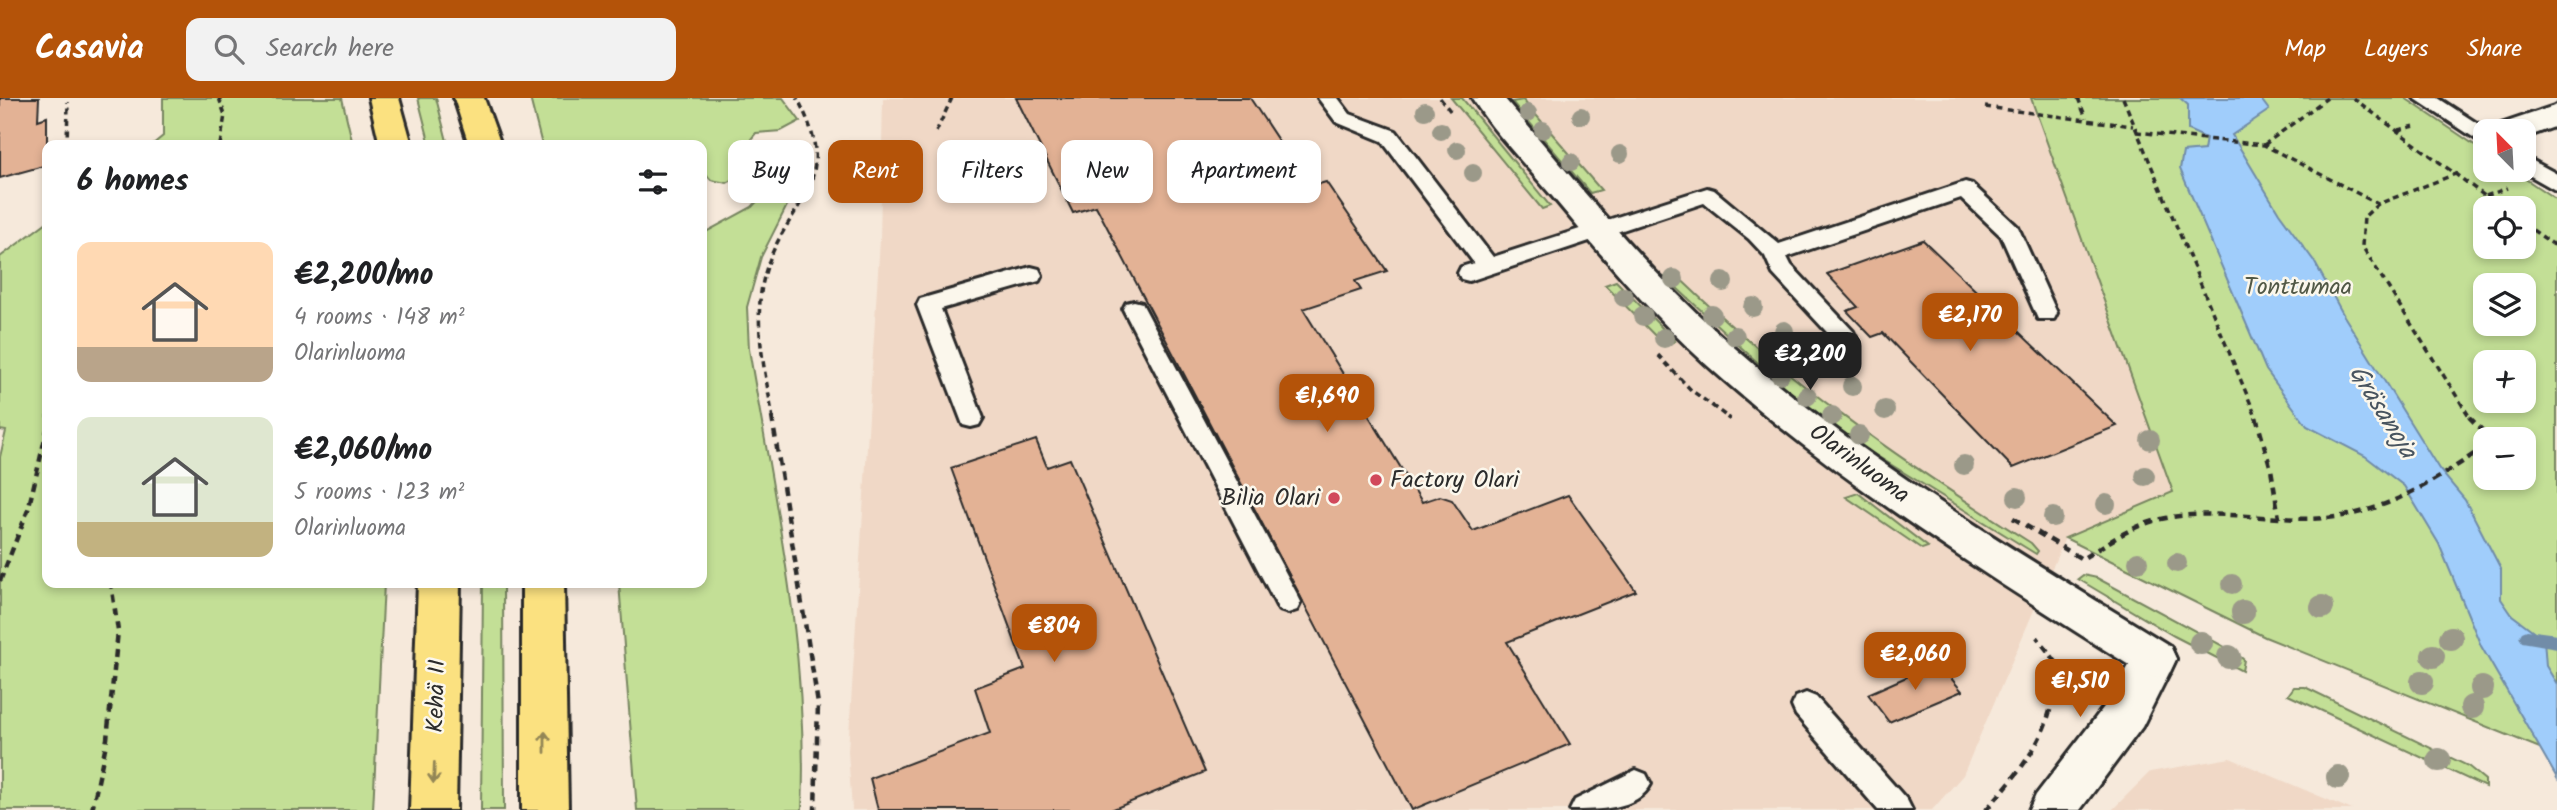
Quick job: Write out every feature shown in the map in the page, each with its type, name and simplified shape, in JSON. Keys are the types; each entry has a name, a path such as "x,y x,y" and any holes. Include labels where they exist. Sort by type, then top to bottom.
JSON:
{"highway":[{"path":"384,98 395,140"},
{"path":"470,98 483,140"},
{"name":"Kehä II","path":"433,810 439,588"},
{"path":"542,588 545,810"}],"main road":[{"name":"Olarinluoma","path":"1487,98 1642,277 1735,369 1840,455 2155,659 2126,713 2052,810"},
{"path":"2536,122 2557,115"}],"lane":[{"path":"1328,98 1343,118 1390,136 1479,270 1707,195 1757,234 1775,253 1781,269 1845,337"},
{"path":"2424,98 2473,130"},
{"path":"2536,171 2557,184"},
{"path":"1775,253 1965,189 2010,232 2046,313"},
{"path":"971,418 928,305 1031,275"},
{"path":"1134,309 1288,602"},
{"path":"1806,706 1896,810"},
{"path":"1585,810 1636,784"}],"path":[{"path":"219,98 225,116 221,140"},
{"path":"797,98 814,123 820,154 810,186 768,265 760,297 758,326 818,704 815,810"},
{"path":"936,132 952,98"},
{"path":"2078,98 2086,118"},
{"path":"2123,98 2255,413 2272,469 2279,518"},
{"path":"2264,145 2327,98"},
{"path":"2353,98 2486,196"},
{"path":"67,140 68,102"},
{"path":"1985,107 2086,118 2135,129 2264,145 2378,204"},
{"path":"2458,173 2378,204 2364,217 2362,246 2468,416 2479,427"},
{"path":"2536,232 2557,247"},
{"path":"0,581 28,510 42,451"},
{"path":"2011,516 2082,559 2120,535 2168,519 2343,516 2374,507 2460,466 2473,456"},
{"path":"92,810 107,739 118,631 112,588"},
{"path":"1986,810 2034,755 2054,706 2056,662"}],"shaded area":[{"path":"883,98 2031,98 2173,492 2065,538 1963,775 1932,810 852,810 848,751 881,203 923,203 923,140 882,140"},
{"path":"2230,758 2352,810 2112,810 2150,772"}],"green space":[{"path":"163,98 342,98 352,140 158,140 163,136"},
{"path":"418,98 436,98 447,140 429,140"},
{"path":"530,98 783,98 800,121 781,131 756,133 751,140 728,140 727,183 711,180 707,175 707,140 541,140"},
{"path":"1451,98 1462,98 1550,206 1542,209"},
{"name":"Tonttumaa","path":"2031,98 2405,98 2473,144 2473,182 2530,182 2557,200 2557,755 2265,637 2065,538 2173,492"},
{"path":"1523,100 1601,190 1590,193 1512,102"},
{"path":"756,203 788,203 761,257 747,307 749,349 779,521 795,636 803,751 802,810 637,810 619,588 707,588 707,231"},
{"path":"42,226 42,588 384,588 373,810 0,810 0,457 6,431 0,430 0,257"},
{"path":"1674,273 1802,384 1890,450 2031,543 2038,551 2036,554 1864,448 1784,387 1665,277"},
{"path":"1616,281 1675,341 1665,346 1605,285"},
{"path":"1858,493 1928,547 1922,549 1846,497"},
{"path":"2083,575 2097,578 2236,653 2244,660 2242,671 2174,636 2078,579"},
{"path":"483,588 503,588 504,810 481,810"},
{"path":"2294,687 2305,687 2468,766 2485,780 2485,787 2288,695"}],"water":[{"name":"Gräsanoja","path":"2180,98 2260,98 2269,110 2232,135 2279,213 2314,261 2344,316 2439,469 2465,500 2501,569 2501,599 2512,615 2544,639 2546,666 2557,684 2557,778 2481,646 2439,544 2404,486 2365,456 2307,426 2266,370 2180,169 2183,152 2204,150 2206,138 2188,130 2188,105"}],"building":[{"path":"0,98 39,98 38,120 47,117 47,140 42,140 42,166 0,178"},
{"name":"Bilia Olari","path":"1016,98 1250,98 1278,140 1167,140 1167,203 1321,203 1321,183 1326,182 1387,271 1355,281 1361,290 1303,309 1422,502 1440,496 1452,500 1473,531 1568,495 1636,591 1507,642 1570,744 1412,810 1096,206 1073,213 1068,203 1153,203 1153,140 1061,140 1061,189 1047,161 1047,140 1037,140"},
{"path":"1923,240 2117,426 2013,468 1883,333 1872,337 1847,311 1858,307 1827,274"},
{"path":"1036,440 1047,467 1070,459 1205,772 1111,810 878,810 870,778 990,733 975,688 1025,669 951,468"},
{"path":"1938,663 1962,691 1889,722 1868,694"}],"waterway":[{"path":"2527,637 2557,641"}],"place":[{"name":"Factory Olari","path":"1376,480"},
{"name":"Bilia Olari","path":"1334,498"}]}
